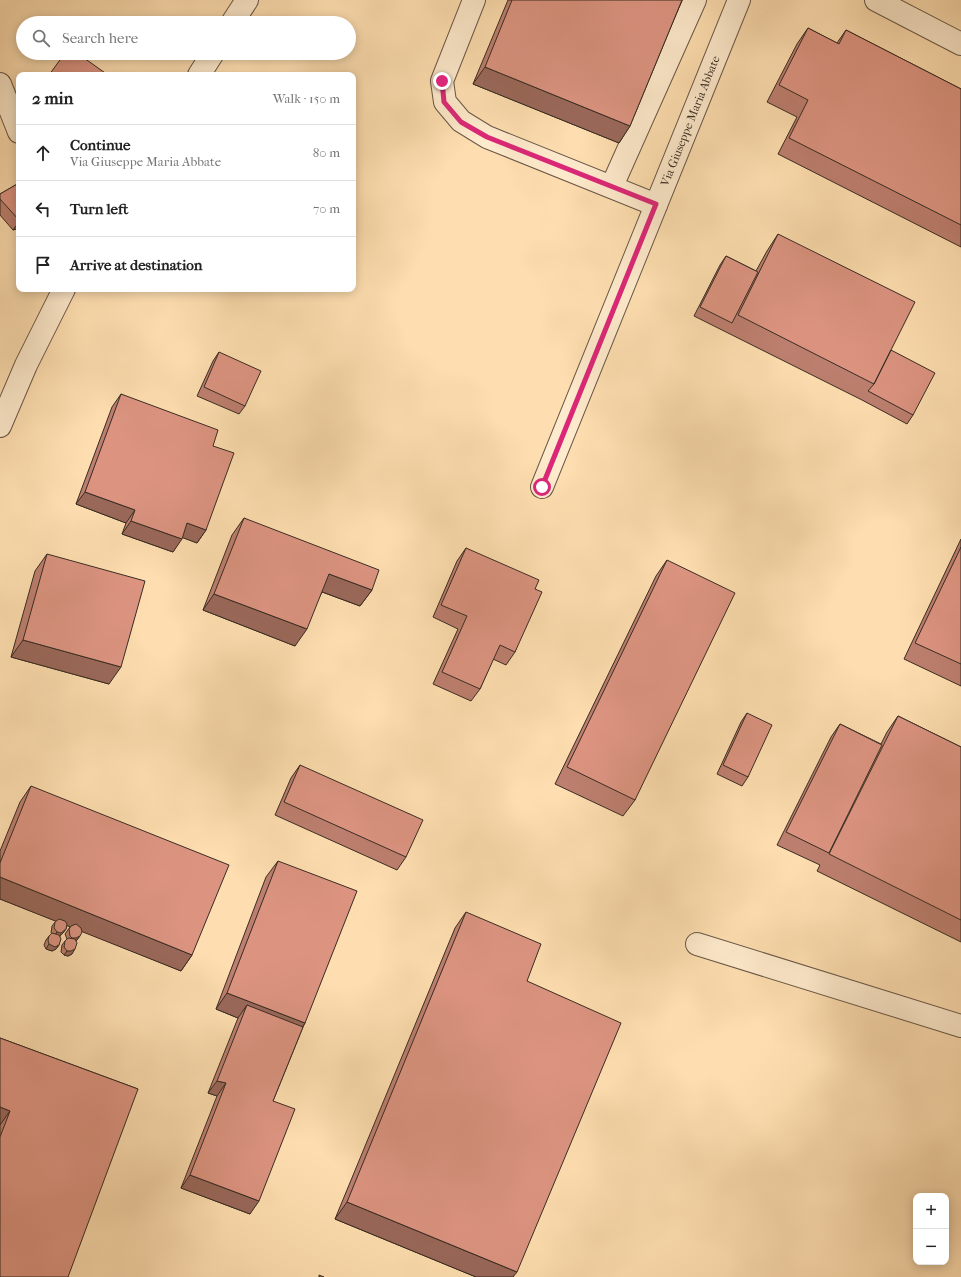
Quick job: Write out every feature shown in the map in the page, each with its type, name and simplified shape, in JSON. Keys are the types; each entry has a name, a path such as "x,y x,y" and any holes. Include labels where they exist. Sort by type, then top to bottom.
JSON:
{"street":[{"path":"237,16 247,0"},
{"path":"474,0 442,81 444,102 461,122 487,137 656,204"},
{"path":"612,186 695,0"},
{"name":"Via Giuseppe Maria Abbate","path":"542,487 739,0"},
{"path":"876,0 961,44"},
{"path":"201,72 209,60"},
{"path":"0,84 16,124"},
{"path":"0,426 26,365 62,292"},
{"path":"697,944 961,1026"}],"building":[{"path":"512,0 682,0 630,126 485,67"},
{"path":"808,28 839,44 846,30 961,89 961,225 789,138 808,100 779,85"},
{"path":"60,60 87,60 104,72 51,72"},
{"path":"16,185 16,217 0,199 0,194"},
{"path":"778,234 915,302 874,384 738,315"},
{"path":"726,256 758,272 732,323 700,307"},
{"path":"891,350 935,373 913,415 868,391 874,384"},
{"path":"219,352 261,371 245,406 204,387"},
{"path":"121,394 218,430 213,446 234,453 206,530 187,523 182,539 131,521 135,510 85,492"},
{"path":"244,518 379,570 372,590 329,574 307,629 214,594"},
{"path":"961,547 961,664 915,643"},
{"path":"466,548 539,580 535,589 542,592 515,652 500,645 480,689 442,672 467,616 441,605"},
{"path":"47,554 145,581 121,667 23,640"},
{"path":"667,560 735,593 635,800 567,767"},
{"path":"747,713 772,725 748,777 723,765"},
{"path":"898,716 961,747 961,920 829,854"},
{"path":"840,724 882,745 829,853 786,832"},
{"path":"300,765 423,820 406,857 284,802"},
{"path":"31,786 229,865 192,955 0,877 0,863"},
{"path":"278,861 357,891 305,1023 227,993"},
{"path":"466,912 541,944 527,981 621,1023 517,1272 347,1202"},
{"path":"59,919 65,921 67,924 66,929 61,933 57,932 54,928 55,922"},
{"path":"76,924 81,928 82,932 80,936 72,938 70,936 69,929 71,926"},
{"path":"52,933 59,935 61,939 59,945 55,947 49,944 48,940"},
{"path":"68,938 75,939 77,943 75,949 71,951 67,951 64,947 65,941"},
{"path":"247,1005 303,1027 273,1101 295,1109 259,1201 190,1175 226,1083 217,1081"},
{"path":"0,1038 138,1089 68,1277 0,1277 0,1137 10,1111 0,1107"}],"route":[{"path":"442,81 444,102 461,122 487,137 656,204 542,487"}]}
